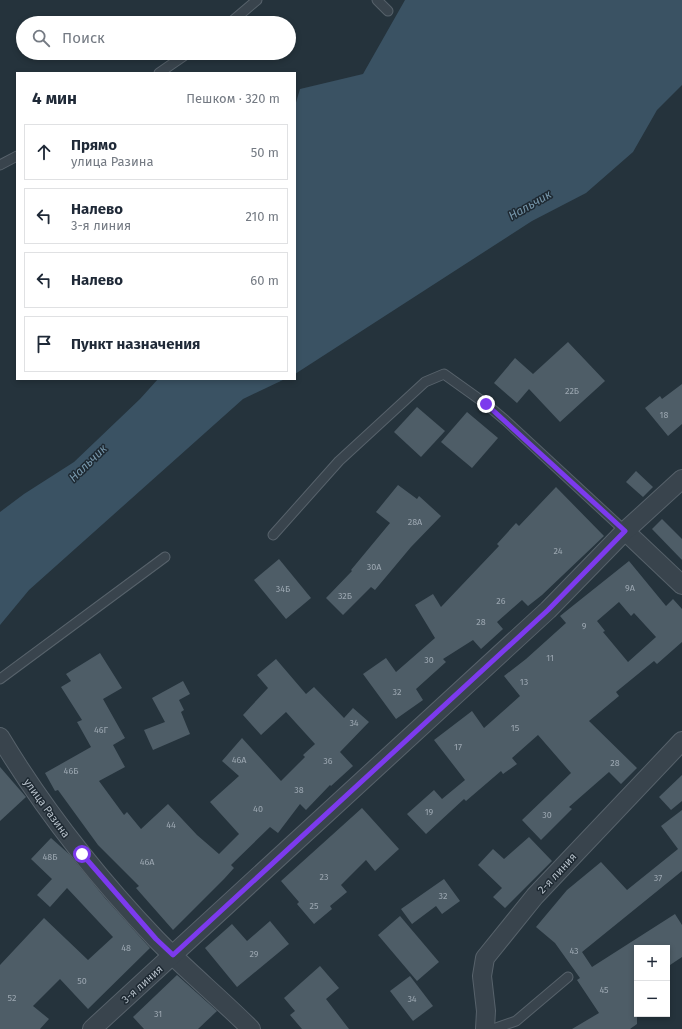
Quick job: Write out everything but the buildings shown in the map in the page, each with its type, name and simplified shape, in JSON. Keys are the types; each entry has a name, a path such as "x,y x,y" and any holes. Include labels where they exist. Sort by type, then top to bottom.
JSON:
{"street":[{"name":"3-я линия","path":"92,1029 548,610 625,531 682,479"},
{"path":"625,531 682,585"},
{"name":"улица Разина","path":"0,737 20,771 82,854 156,939 251,1029"},
{"name":"2-я линия","path":"485,1029 487,1016 482,976 485,958 535,896 682,741"}],"lane":[{"path":"238,16 257,0"},
{"path":"377,0 388,11"},
{"path":"160,72 178,60"},
{"path":"0,165 16,157"},
{"path":"273,535 339,461 425,382 444,374 496,412 625,531"},
{"path":"0,679 165,557"},
{"path":"494,1029 516,1021 568,977"}],"water":[{"name":"Нальчик","path":"405,0 682,0 682,85 657,110 633,152 586,193 532,221 296,373 296,103 300,89 363,74"},
{"name":"Нальчик","path":"157,380 283,380 243,399 29,590 0,625 0,512 24,494 74,462 140,399"}],"route":[{"path":"82,854 156,939 173,955 548,610 625,531 486,404"}]}
